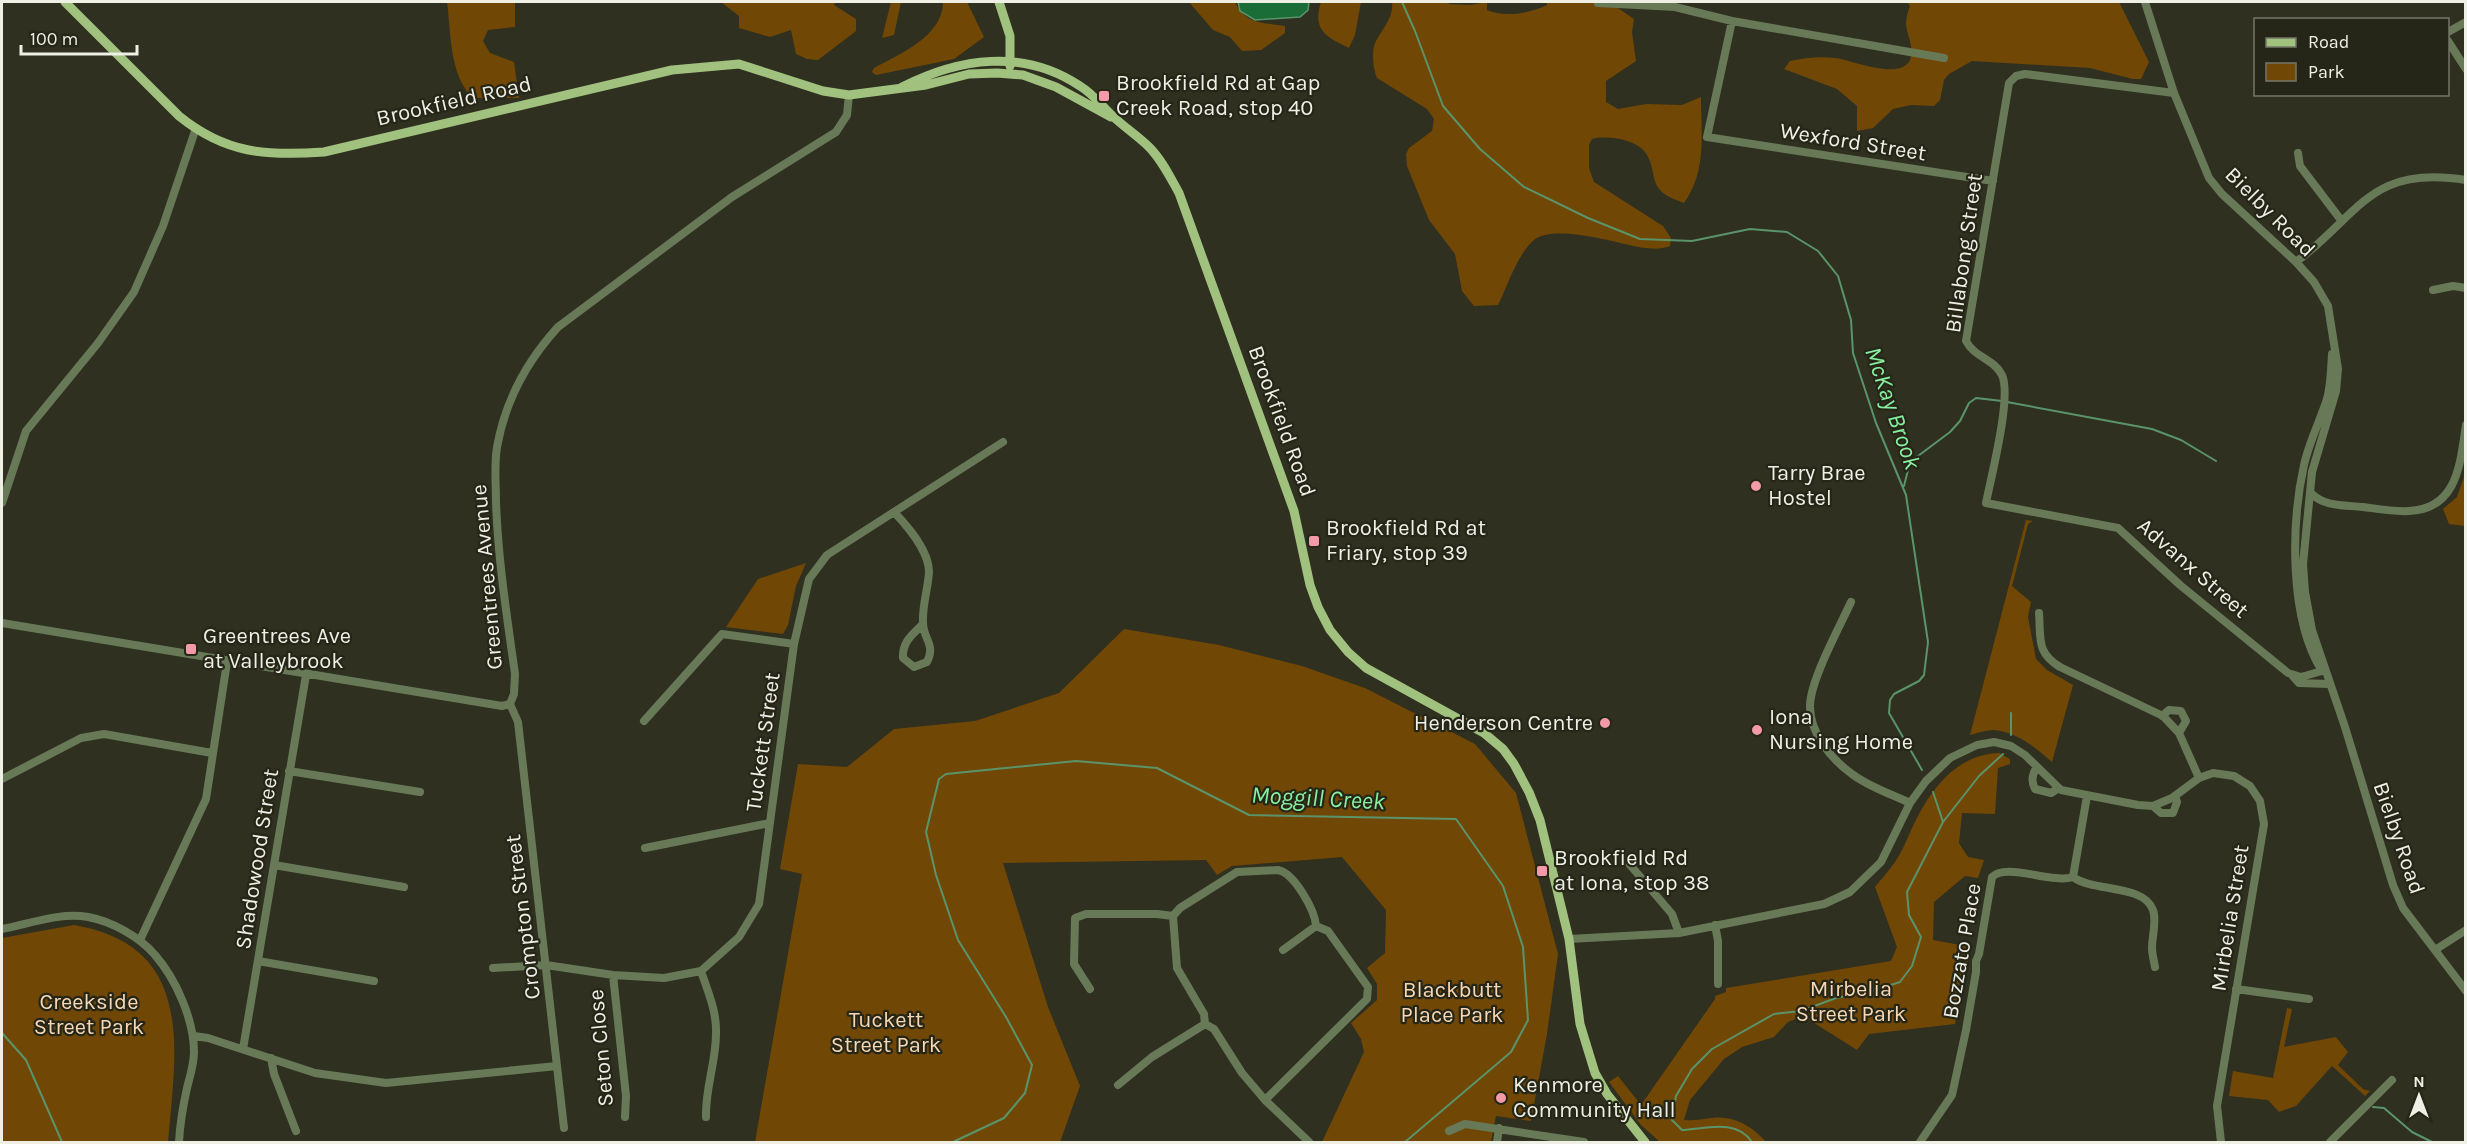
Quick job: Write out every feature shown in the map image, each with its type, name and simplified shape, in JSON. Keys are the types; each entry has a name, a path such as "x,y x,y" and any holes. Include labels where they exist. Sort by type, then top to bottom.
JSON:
{"main road":[{"name":"Brookfield Road","path":"65,2 163,102 196,128 248,152 286,155 324,152 672,70 739,64 823,91 849,95 926,85 969,74 1009,74 1035,78 1075,95 1094,109 1116,119"},
{"path":"999,2 1010,36 1009,74"},
{"name":"Brookfield Road","path":"902,87 922,77 955,66 982,61 1011,61 1038,66 1081,86 1150,148 1166,169 1179,193 1294,511 1310,585 1330,630 1348,652 1366,668 1484,733 1503,749 1526,785 1537,813 1569,939 1580,1024 1594,1073 1607,1094 1645,1143"}],"street":[{"name":"Bielby Road","path":"2145,2 2174,93 2209,178 2222,194 2314,282 2328,306 2338,369 2336,391 2316,455 2307,513 2303,564 2305,592 2312,630 2393,885 2403,908 2466,991"},
{"path":"1598,3 1675,7 1732,21 1944,58"},
{"name":"Wexford Street","path":"1732,21 1707,137 1993,181"},
{"path":"2449,32 2466,22"},
{"path":"2449,43 2466,69"},
{"name":"Billabong Street","path":"1986,503 2000,432 2005,396 2004,383 1998,369 1971,351 1966,341 2009,83 2016,76 2025,74 2174,93"},
{"name":"Greentrees Avenue","path":"2,623 306,675 502,706 510,704 514,694 515,674 498,548 495,466 500,434 520,378 558,327 732,197 836,132 847,115 849,95"},
{"path":"2,502 26,431 98,343 134,292 163,226 196,128"},
{"path":"2298,153 2300,166 2341,220"},
{"path":"2295,262 2341,220 2380,189 2398,180 2435,176 2466,180"},
{"path":"2433,290 2453,286 2466,288"},
{"name":"Bielby Road","path":"2328,682 2315,659 2306,635 2296,582 2294,550 2303,467 2327,398 2333,344"},
{"path":"2311,493 2325,503 2406,512 2422,510 2435,504 2447,494 2457,477 2466,425"},
{"name":"Tuckett Street","path":"701,971 739,938 759,904 794,644 809,579 827,555 1004,442"},
{"name":"Advanx Street","path":"1986,503 2118,528 2180,585 2300,683 2328,682"},
{"path":"2307,513 2325,503"},
{"path":"895,513 923,549 929,572 922,625 930,644 931,655 927,662 914,667 903,657 902,649 906,641 922,625"},
{"path":"1851,602 1814,686 1810,705 1813,726 1834,758 1852,774 1910,802"},
{"path":"2039,613 2043,652 2047,659 2162,716 2179,733 2199,778 2175,796 2153,806"},
{"path":"644,721 722,634 794,644"},
{"path":"140,940 206,800 227,662"},
{"path":"2292,675 2301,677 2322,671"},
{"name":"Shadowood Street","path":"243,1048 306,675"},
{"name":"Crompton Street","path":"510,704 518,722 564,1128"},
{"path":"2162,716 2169,710 2181,711 2186,721 2179,733"},
{"path":"2,779 81,738 104,734 212,753"},
{"path":"1569,939 1679,933 1824,903 1850,892 1881,862 1910,802 1926,781 1950,758 1977,745 1994,742 2011,746 2025,755 2059,788 2087,796 2153,806 2161,813 2173,813 2175,796"},
{"path":"2036,768 2032,776 2032,784 2036,789 2051,793 2059,788"},
{"path":"289,771 420,792"},
{"name":"Mirbelia Street","path":"2199,778 2213,773 2234,776 2250,786 2260,801 2264,824 2217,1106 2221,1143"},
{"path":"2073,877 2087,796"},
{"path":"645,848 770,823"},
{"path":"1625,859 1672,914 1679,933"},
{"path":"274,865 404,886"},
{"path":"1205,1024 1204,1014 1177,968 1173,916 1180,908 1237,872 1278,870 1289,875 1315,914 1316,926"},
{"name":"Bozzato Place","path":"1920,1143 1952,1095 1966,1030 1976,960 1992,878 1996,874 2005,871 2062,881 2073,877 2081,884 2139,895 2148,901 2154,911 2152,948 2155,967"},
{"path":"1090,989 1074,964 1075,918 1086,914 1173,916"},
{"path":"2,929 54,918 87,917 101,920 140,940 156,955 181,1000 194,1036 194,1056 181,1119 179,1143"},
{"path":"1715,925 1718,941 1718,984"},
{"path":"1283,950 1316,926"},
{"path":"1265,1100 1367,999 1368,987 1328,931 1316,926"},
{"path":"2435,950 2466,930"},
{"path":"258,961 374,981"},
{"path":"493,968 546,965 613,975 664,978 701,971 715,1013 716,1035 705,1102 706,1117"},
{"name":"Seton Close","path":"613,975 626,1096 625,1117"},
{"path":"2236,988 2309,999"},
{"path":"1118,1086 1152,1057 1205,1024"},
{"path":"1205,1024 1214,1029 1242,1073 1265,1100 1309,1142"},
{"path":"194,1036 243,1048 315,1073 386,1083 557,1066"},
{"path":"271,1058 274,1074 296,1131"},
{"path":"2330,1143 2392,1080"},
{"path":"1449,1131 1465,1124 1584,1143"},
{"path":"1497,1143 1499,1128"}],"green space":[{"path":"447,2 515,2 515,27 488,30 483,41 490,53 514,62 519,98 473,98 465,89 459,78 452,53"},
{"path":"721,2 835,2 834,5 856,19 856,31 818,60 807,59 796,54 791,30 770,37 739,28 739,16"},
{"path":"891,2 901,2 894,35 882,38"},
{"path":"943,2 967,2 984,37 954,59 876,75 872,72 874,68 907,50 928,34 936,25"},
{"path":"1189,2 1235,2 1244,15 1250,19 1285,26 1285,33 1261,50 1242,51 1230,37 1213,30"},
{"path":"1321,2 1361,2 1355,35 1349,48 1323,31 1318,19"},
{"path":"1392,2 1448,2 1449,4 1470,5 1487,2 1487,10 1509,14 1534,10 1547,5 1547,2 1609,2 1634,19 1632,32 1636,61 1606,81 1606,102 1618,109 1646,104 1682,105 1701,97 1702,138 1696,178 1684,203 1669,197 1657,186 1649,159 1643,150 1630,142 1614,138 1592,139 1589,145 1589,168 1594,182 1663,226 1671,238 1670,246 1639,247 1580,235 1542,236 1528,246 1513,271 1498,305 1474,306 1462,291 1455,254 1429,220 1407,166 1406,154 1409,148 1432,131 1434,119 1427,109 1377,78 1373,49 1390,18"},
{"path":"1907,2 2119,2 2149,62 2141,79 2133,79 2090,68 1972,61 1949,74 1944,80 1940,100 1934,106 1911,105 1893,109 1873,128 1857,131 1857,106 1837,89 1784,69 1790,61 1818,57 1835,58 1875,68 1896,69 1905,66 1910,60 1912,51 1906,24 1910,6"},
{"path":"2465,474 2465,526 2449,524 2443,509 2457,497"},
{"path":"2026,520 2033,521 2028,524 2012,586 2031,602 2028,617 2036,659 2047,670 2073,685 2052,762 2033,746 2002,731 1985,731 1970,735"},
{"path":"806,563 796,586 788,625 783,634 726,627 758,579"},
{"path":"1124,629 1219,645 1302,666 1365,688 1475,744 1516,793 1558,954 1547,1034 1531,1121 1496,1116 1491,1142 1322,1142 1364,1052 1361,1039 1351,1023 1377,1000 1377,984 1367,968 1385,953 1386,910 1342,857 1232,866 1217,875 1206,860 1003,863 1048,1007 1080,1086 1060,1142 755,1142 802,874 780,869 798,764 847,767 894,729 975,721 1059,693"},
{"name":"Mirbelia Street Park","path":"1999,753 2010,759 2010,764 1998,768 1995,814 1962,813 1959,843 1968,857 1984,860 1978,878 1965,876 1934,902 1933,940 1971,947 1955,1024 1869,1034 1857,1050 1803,1016 1788,1022 1774,1037 1742,1047 1724,1059 1690,1100 1684,1120 1728,1118 1749,1127 1766,1142 1660,1142 1641,1125 1609,1082 1618,1076 1641,1105 1715,996 1726,992 1726,988 1891,961 1897,947 1875,887 1898,857 1923,807 1939,784 1949,774 1972,759"},
{"name":"Creekside Street Park","path":"74,925 113,937 141,955 159,978 170,1006 174,1038 174,1072 168,1142 2,1142 2,938"},
{"path":"2287,1008 2292,1009 2284,1047 2336,1037 2348,1052 2338,1065 2363,1089 2370,1091 2365,1096 2332,1066 2296,1106 2279,1112 2268,1100 2229,1096 2233,1071 2273,1078"}],"shaded area":[{"path":"1238,2 1309,2 1308,10 1300,17 1255,20 1240,11"}],"waterway":[{"name":"McKay Brook","path":"1402,2 1443,106 1480,149 1524,187 1588,218 1640,239 1692,241 1750,229 1787,232 1818,251 1838,276 1851,320 1853,353 1876,423 1906,495 1928,642 1924,675 1919,681 1894,694 1890,700 1889,713 1922,770"},
{"path":"1904,486 1908,470 1914,459 1950,432 1960,421 1969,403 1976,398 2002,401"},
{"path":"2007,402 2152,429 2181,440 2216,461"},
{"path":"2011,713 2011,735"},
{"name":"McKay Brook","path":"1752,1142 1738,1130 1729,1127 1682,1130 1672,1120 1676,1096 1692,1069 1712,1049 1774,1014 1801,1011 1836,998 1872,991 1900,982 1912,966 1921,937 1909,915 1907,892 1943,822 1979,776 2003,754"},
{"name":"Moggill Creek","path":"953,1142 1004,1118 1025,1093 1032,1065 1006,1017 958,940 936,875 926,832 939,779 946,774 1076,761 1157,768 1249,815 1456,819 1503,886 1523,947 1528,1020 1511,1052 1405,1142"},
{"name":"McKay Brook","path":"1933,792 1943,822"},
{"name":"Moggill Creek","path":"2,1033 26,1060 62,1142"},
{"path":"2373,1107 2384,1108 2412,1132 2432,1142"}],"place":[{"name":"Brookfield Rd at Gap Creek Road, stop 40","path":"1104,96"},
{"name":"Tarry Brae Hostel","path":"1756,486"},
{"name":"Brookfield Rd at Friary, stop 39","path":"1314,541"},
{"name":"Greentrees Ave at Valleybrook","path":"191,649"},
{"name":"Henderson Centre","path":"1605,723"},
{"name":"Iona Nursing Home","path":"1757,730"},
{"name":"Brookfield Rd at Iona, stop 38","path":"1542,871"},
{"name":"Kenmore Community Hall","path":"1501,1098"}],"park label":[{"name":"Blackbutt Place Park","path":"1452,1002"},
{"name":"Tuckett Street Park","path":"886,1032"}]}
